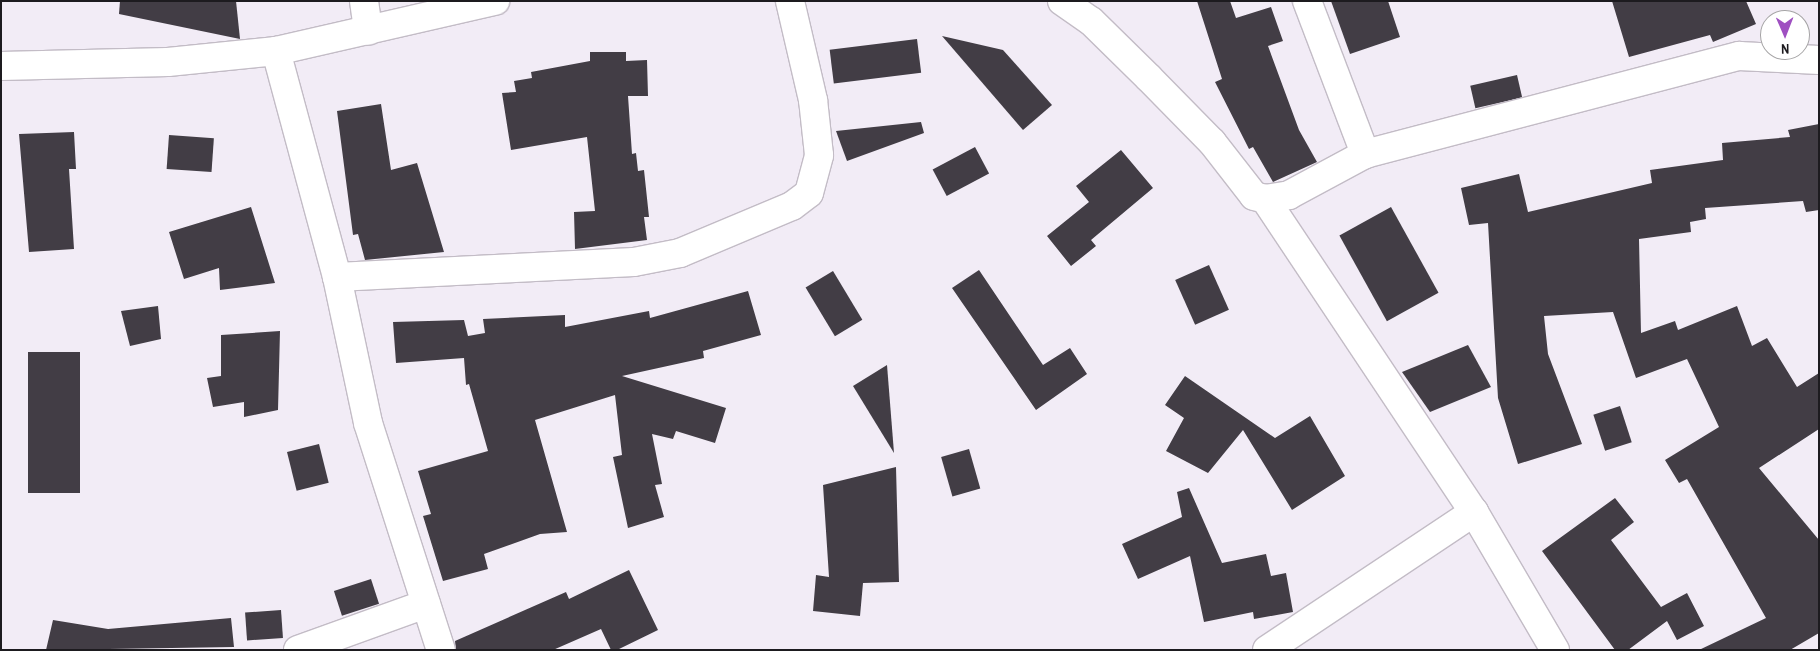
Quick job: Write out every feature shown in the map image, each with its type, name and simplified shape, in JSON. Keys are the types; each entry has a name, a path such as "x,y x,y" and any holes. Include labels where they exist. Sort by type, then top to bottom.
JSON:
{"street":[{"path":"364,1 368,31"},
{"path":"1,66 168,62 276,50 368,31 495,1"},
{"path":"337,277 634,262 680,253 792,206 809,193 819,155 813,100 790,1"},
{"path":"1062,1 1091,21 1143,71 1212,142 1254,196 1265,199 1289,195 1365,154 1739,56 1819,60"},
{"path":"1307,1 1365,154"},
{"path":"276,50 337,277 368,423 441,650"},
{"path":"1265,199 1474,512 1555,650"},
{"path":"1267,650 1474,512"},
{"path":"298,650 426,604"}],"building":[{"path":"120,1 236,1 240,39 119,14"},
{"path":"1197,1 1230,1 1236,18 1271,7 1283,41 1268,46 1299,130 1317,162 1273,182 1253,147 1249,149 1215,82 1222,79"},
{"path":"1331,1 1388,1 1400,37 1350,54"},
{"path":"1612,1 1746,1 1756,24 1713,42 1710,35 1629,57"},
{"path":"942,36 1003,50 1052,105 1023,130"},
{"path":"917,39 921,73 834,83 830,50"},
{"path":"590,52 626,52 626,61 647,60 648,96 628,96 632,154 636,153 638,171 644,170 649,217 644,217 647,240 575,249 574,212 595,211 587,137 511,150 502,93 516,92 514,81 532,78 531,72 590,61"},
{"path":"1517,75 1522,97 1475,108 1470,86"},
{"path":"381,104 391,170 417,163 444,252 365,260 358,234 353,235 337,111"},
{"path":"921,122 924,133 847,161 836,131"},
{"path":"1819,124 1819,210 1806,212 1803,201 1705,208 1706,219 1690,222 1691,232 1639,239 1641,333 1675,321 1678,330 1737,306 1752,346 1767,338 1797,387 1819,373 1819,429 1759,468 1819,540 1819,633 1790,650 1699,650 1766,618 1687,479 1679,483 1665,460 1719,427 1687,359 1636,378 1613,312 1544,316 1548,354 1582,444 1518,464 1498,398 1488,223 1469,225 1461,188 1519,174 1528,212 1652,183 1650,170 1723,160 1722,143 1790,137 1788,130"},
{"path":"74,132 76,169 69,169 74,249 29,252 19,134"},
{"path":"169,135 214,138 212,172 167,169"},
{"path":"975,147 989,173 947,196 933,170"},
{"path":"1121,150 1153,188 1091,240 1096,246 1071,266 1047,236 1089,202 1076,186"},
{"path":"251,207 275,283 220,290 219,268 184,279 169,232"},
{"path":"1391,207 1439,293 1387,321 1339,236"},
{"path":"1209,265 1229,310 1195,325 1175,280"},
{"path":"979,270 1043,365 1070,348 1087,374 1036,410 952,288"},
{"path":"833,271 862,320 835,336 806,287"},
{"path":"748,291 761,335 703,351 704,358 622,376 726,408 715,443 676,431 673,439 652,434 662,484 655,485 664,517 628,528 613,457 622,455 615,395 535,420 567,532 540,534 484,554 488,569 443,581 423,516 431,514 418,471 488,451 469,384 466,385 464,358 396,363 393,322 464,320 468,336 485,333 483,319 565,315 565,327 649,311 650,318"},
{"path":"158,306 161,339 130,346 121,311"},
{"path":"280,331 278,410 244,417 244,402 213,407 207,378 221,376 221,335"},
{"path":"1468,345 1491,387 1430,412 1402,372"},
{"path":"28,352 80,352 80,493 28,493"},
{"path":"887,365 894,453 853,386"},
{"path":"1185,376 1275,438 1310,416 1345,476 1292,510 1243,430 1208,473 1166,451 1184,418 1165,405"},
{"path":"1620,406 1632,442 1605,451 1593,415"},
{"path":"319,444 329,483 297,491 287,452"},
{"path":"969,449 980,488 952,496 941,457"},
{"path":"896,467 899,582 863,583 860,616 813,611 816,575 829,577 823,485"},
{"path":"1189,488 1222,563 1266,554 1271,576 1286,573 1293,612 1254,619 1253,612 1204,622 1190,556 1138,579 1122,544 1182,517 1177,492"},
{"path":"1615,498 1634,522 1611,540 1661,607 1687,593 1704,626 1677,640 1667,621 1628,650 1615,650 1542,551"},
{"path":"629,570 658,630 617,650 611,650 601,629 553,650 456,650 455,641 566,592 569,599"},
{"path":"371,579 379,604 342,616 334,591"},
{"path":"281,610 283,638 247,640 245,613"},
{"path":"231,618 234,647 46,650 53,620 108,629"}]}
